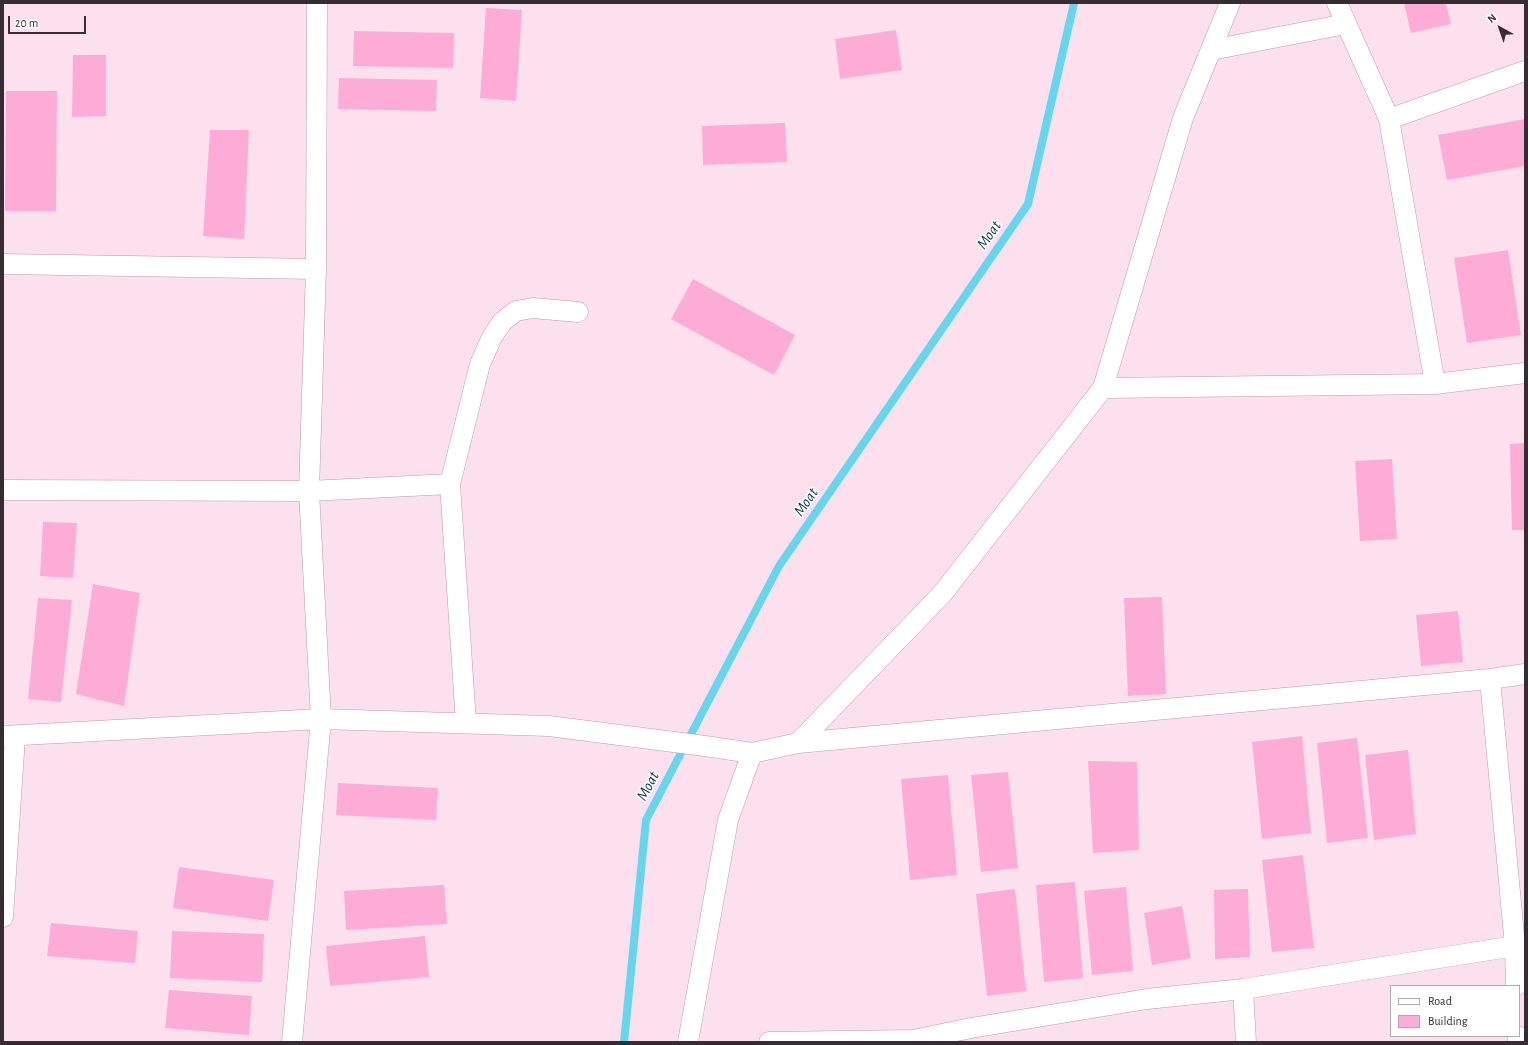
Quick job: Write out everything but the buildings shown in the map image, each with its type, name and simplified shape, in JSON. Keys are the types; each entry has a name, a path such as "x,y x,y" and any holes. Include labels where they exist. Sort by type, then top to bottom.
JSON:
{"street":[{"path":"292,1042 321,719 310,491 316,269 317,3"},
{"path":"798,743 942,594 1103,388 1183,118 1230,3"},
{"path":"1337,3 1389,119 1435,384"},
{"path":"1211,50 1346,24"},
{"path":"1389,119 1525,71"},
{"path":"3,264 316,269"},
{"path":"466,724 450,484 480,364 492,337 502,322 516,311 533,308 578,312"},
{"path":"1103,388 1435,384 1525,373"},
{"path":"3,490 310,491 450,484"},
{"path":"3,918 9,737 321,719 550,726 752,753 798,743 1490,680 1525,674"},
{"path":"1490,680 1515,946 1516,985"},
{"path":"688,1042 728,820 752,753"},
{"path":"769,1042 913,1040 972,1035 1147,999 1243,988 1515,946"},
{"path":"1243,988 1246,1042"}],"waterway":[{"name":"Moat","path":"624,1042 646,820 779,566 1028,204 1074,3"}]}
